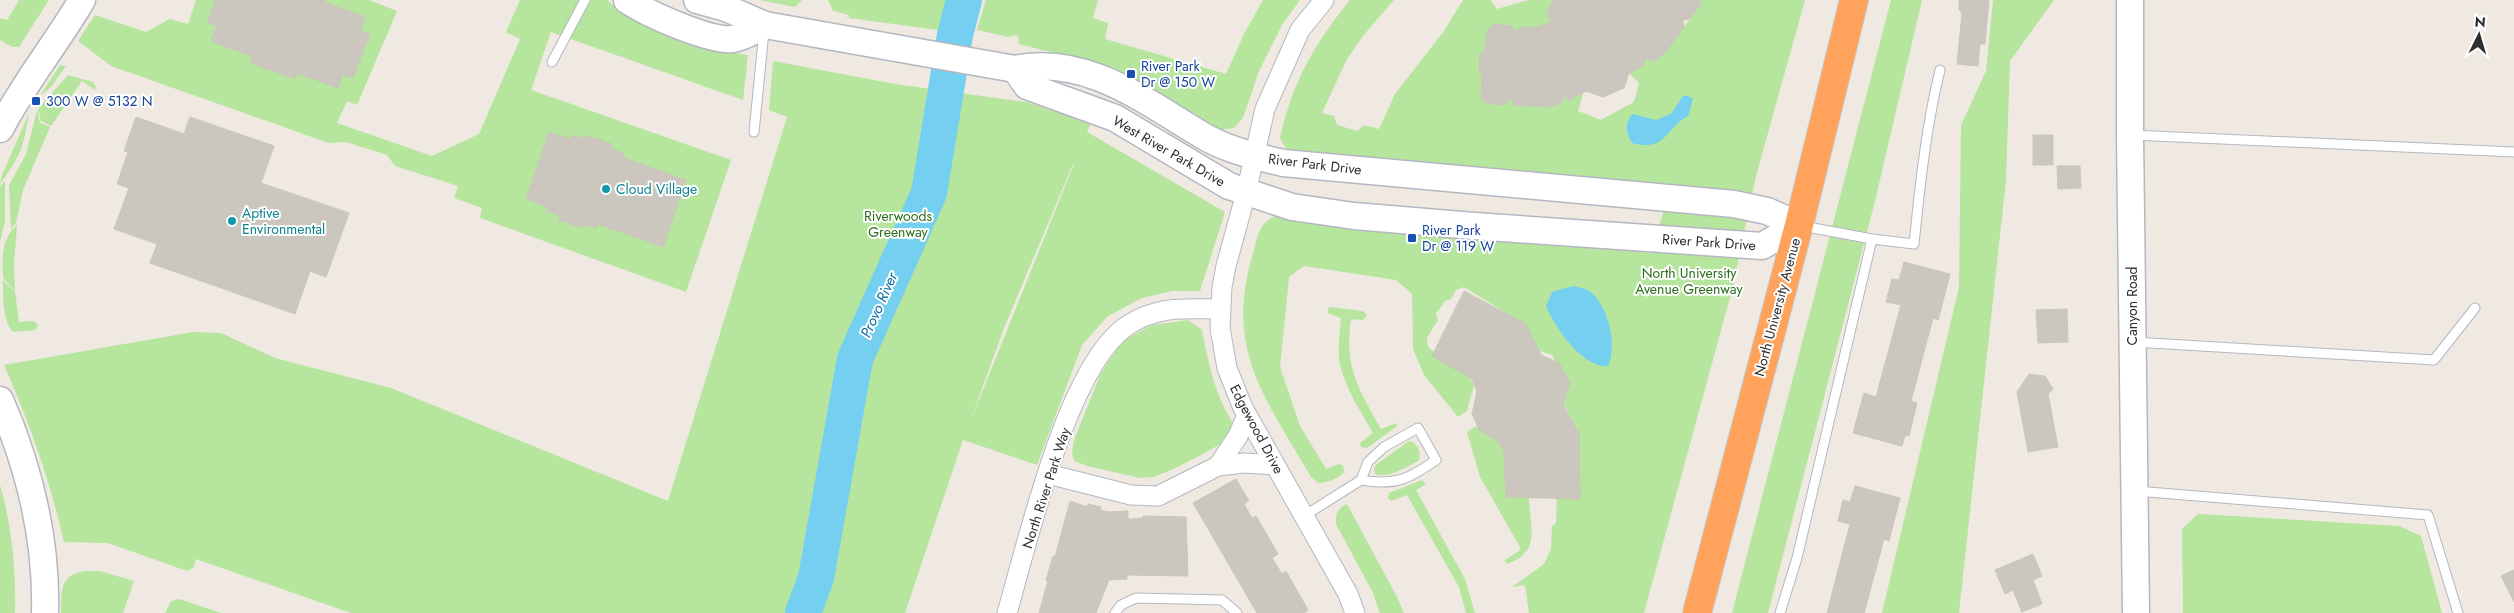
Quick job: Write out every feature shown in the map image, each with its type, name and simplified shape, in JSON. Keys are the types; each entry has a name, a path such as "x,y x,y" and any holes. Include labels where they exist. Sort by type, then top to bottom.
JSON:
{"highway":[{"name":"North University Avenue","path":"1697,613 1799,226 1854,0"}],"street":[{"path":"0,128 30,76 68,24 82,0"},
{"path":"628,0 659,19 701,33 731,39 751,33 765,25"},
{"path":"697,0 726,8 765,25 1014,69 1047,66 1073,70 1106,81 1142,97 1209,138 1250,173"},
{"name":"Edgewood Drive","path":"1324,0 1300,30 1265,109 1226,266 1220,309 1222,348 1227,368 1247,415 1348,594 1355,613"},
{"name":"Canyon Road","path":"2130,0 2136,613"},
{"name":"West River Park Drive","path":"1014,69 1027,86 1115,118 1229,186 1250,173"},
{"name":"River Park Drive","path":"1250,173 1283,163 1734,204 1767,211 1799,226"},
{"name":"River Park Drive","path":"1250,173 1292,207 1354,216 1762,246 1799,226"},
{"name":"North River Park Way","path":"1007,613 1059,439 1082,385 1103,349 1128,325 1164,309 1220,309"},
{"path":"0,400 20,450 36,508 44,562 45,613"},
{"path":"1218,466 1235,441 1247,415"},
{"path":"1048,474 1131,495 1158,496 1218,466 1244,463 1275,465"}],"lane":[{"path":"552,62 585,0"},
{"path":"754,132 765,25"},
{"path":"1799,226 1872,239 1914,244 1923,153 1931,105 1940,70"},
{"path":"2130,135 2514,152"},
{"path":"1780,613 1797,558 1872,239"},
{"path":"2132,342 2434,360 2475,308"},
{"path":"1304,516 1361,480 1368,462 1384,447 1418,428 1436,460 1416,474 1400,481 1382,484 1361,480"},
{"path":"2134,490 2428,515 2458,613"},
{"path":"1115,613 1121,606 1136,598 1222,600 1237,613"}],"green space":[{"path":"19,0 49,0 19,47 12,47 0,40 0,18 7,20"},
{"path":"196,0 216,0 208,23 217,26 212,41 252,56 250,63 294,79 297,73 343,75 353,78 370,35 360,31 324,2 325,0 369,0 397,11 357,105 347,101 337,123 432,156 479,134 520,39 506,32 520,0 607,0 631,19 667,36 709,49 748,55 743,100 551,32 531,90 731,160 686,292 480,218 482,208 454,198 458,186 395,166 387,155 346,142 329,143 111,66 78,41 95,15 146,32 170,19 188,24","holes":["550,132 570,139 572,135 585,139 586,136 611,144 610,148 623,153 622,157 686,180 662,247 598,224 596,228 584,224 582,228 559,220 560,216 546,211 548,207 526,199"]},
{"path":"759,0 802,0 795,7"},
{"path":"828,0 948,0 938,30 849,18 849,15 833,11"},
{"path":"986,0 1098,0 1093,18 1108,23 1105,39 1226,74 1244,34 1263,0 1300,0 1282,25 1259,71 1243,118 1234,128 1221,130 1165,97 1117,73 1076,59 1019,44 1018,35 1008,37 977,30"},
{"name":"North University Avenue Greenway","path":"1350,0 1394,0 1362,37 1346,61 1322,113 1334,116 1337,125 1357,131 1364,125 1379,129 1395,94 1444,31 1463,0 1490,0 1497,9 1529,0 1553,0 1547,14 1551,22 1533,28 1521,27 1515,32 1511,26 1493,24 1487,30 1485,50 1480,55 1482,75 1481,98 1487,103 1504,105 1510,99 1515,105 1549,107 1561,103 1563,96 1569,100 1583,93 1578,111 1601,120 1634,102 1639,83 1629,73 1643,65 1645,58 1665,53 1701,4 1700,0 1805,0 1756,176 1732,290 1644,613 1529,613 1525,585 1512,587 1544,564 1551,549 1552,526 1556,523 1557,492 1576,486 1578,430 1559,396 1564,377 1552,355 1534,349 1516,319 1464,287 1456,290 1451,299 1445,301 1436,314 1438,320 1427,338 1428,347 1470,378 1474,385 1467,411 1458,417 1424,375 1413,349 1412,294 1396,280 1304,266 1289,277 1280,367 1300,426 1326,469 1339,464 1343,466 1344,472 1336,479 1321,483 1318,483 1311,477 1265,397 1246,345 1243,318 1245,287 1256,240 1263,225 1272,218 1279,215 1343,226 1652,253 1670,187 1294,153 1285,147 1280,138 1291,99 1315,49"},
{"path":"1891,0 1922,0 1875,201 1768,613 1732,613"},
{"path":"1993,0 2054,0 2010,61 2006,180 1959,613 1882,613 1959,287 1961,125 1986,71"},
{"name":"Riverwoods Greenway","path":"773,61 895,84 1026,102 1091,123 1087,132 1225,212 1200,291 1172,291 1142,298 1108,316 1082,345 1037,465 963,440 905,613 351,613 196,559 193,568 187,571 108,543 64,542 38,452 4,365 193,332 221,333 275,358 391,388 668,501 787,117 769,110","holes":["1074,164 970,422 1004,328"]},
{"path":"60,65 66,66 51,87 40,96"},
{"path":"68,75 93,82 96,87 95,90 82,81 51,126 41,121 38,109"},
{"path":"37,110 40,123 50,127 23,190 16,223 11,229 9,185 26,154"},
{"path":"29,113 20,151 13,166 0,184 2,175"},
{"path":"5,181 5,221 0,242 0,186"},
{"path":"17,225 14,264 15,291 3,278 3,264 5,243"},
{"path":"3,280 15,292 19,322 34,321 38,325 35,330 13,332 9,327 4,307"},
{"path":"1329,307 1363,311 1367,315 1363,320 1351,319 1349,336 1351,364 1360,389 1381,429 1397,423 1397,426 1367,448 1361,447 1360,443 1373,433 1346,383 1340,365 1339,353 1341,318 1327,313"},
{"path":"1188,320 1202,330 1213,378 1232,422 1231,431 1221,444 1176,468 1154,477 1140,478 1087,466 1075,461 1072,454 1074,440 1101,373 1122,341 1152,325"},
{"path":"1476,426 1496,439 1504,451 1506,497 1529,497 1532,528 1530,545 1526,552 1518,559 1507,564 1505,560 1519,551 1520,547 1480,477 1467,432"},
{"path":"1409,441 1418,448 1419,460 1391,474 1375,474 1374,468 1377,464"},
{"path":"1422,480 1426,484 1416,490 1465,579 1475,613 1466,613 1459,587 1407,495 1391,501 1388,498 1389,493"},
{"path":"0,485 8,516 12,549 15,613 0,613"},
{"path":"1347,504 1404,613 1380,613 1372,591 1336,524 1337,512"},
{"path":"2198,514 2399,526 2421,536 2442,613 2183,613 2182,529"},
{"path":"85,571 100,571 134,581 123,613 61,613 63,586 70,577"},
{"path":"179,599 221,613 165,613 171,601"}],"water":[{"path":"1683,96 1693,99 1688,116 1680,121 1659,142 1643,145 1632,143 1627,128 1632,114 1656,120 1671,114"},
{"path":"1573,286 1588,290 1601,304 1606,314 1612,347 1608,366 1598,365 1580,354 1563,335 1546,306 1552,292"}],"building":[{"path":"216,0 325,0 324,2 365,17 360,31 370,34 353,78 343,75 338,88 297,73 295,79 250,63 252,56 211,41 217,26 207,23"},
{"path":"1553,0 1700,0 1701,4 1690,19 1683,20 1684,27 1665,53 1654,61 1645,58 1644,65 1629,73 1624,88 1603,97 1586,91 1569,100 1563,96 1561,103 1549,107 1515,105 1510,99 1504,105 1487,103 1481,98 1482,75 1479,71 1480,54 1485,50 1487,30 1493,24 1511,26 1515,32 1521,27 1533,28 1551,22 1547,14"},
{"path":"1959,0 1989,0 1985,44 1980,44 1978,66 1957,64 1962,14 1959,9"},
{"name":"Aptive Environmental","path":"136,117 184,134 190,117 274,146 261,183 349,213 326,277 310,271 295,314 150,263 157,244 114,229 129,188 117,184 128,152 124,151"},
{"name":"Cloud Village","path":"549,132 570,139 572,135 585,139 586,135 612,144 610,148 623,153 622,157 686,180 663,247 598,224 596,228 584,224 583,228 558,220 560,216 546,211 548,207 526,199"},
{"path":"2033,135 2053,135 2053,165 2033,165"},
{"path":"2057,166 2080,166 2081,188 2058,189"},
{"path":"1904,262 1950,274 1938,320 1933,318 1911,401 1917,403 1909,436 1905,435 1902,446 1853,433 1864,393 1876,397 1901,305 1886,302 1892,279 1899,280"},
{"path":"1464,291 1526,324 1541,355 1559,363 1570,383 1563,405 1579,433 1580,499 1506,497 1504,451 1496,439 1480,431 1472,414 1477,392 1472,379 1432,356"},
{"path":"2067,309 2068,342 2038,343 2036,310"},
{"path":"2029,374 2045,376 2053,389 2048,394 2058,447 2028,452 2017,392"},
{"path":"1236,479 1249,501 1244,504 1252,518 1256,516 1278,554 1272,558 1282,574 1286,571 1308,610 1304,613 1257,613 1193,503"},
{"path":"1855,486 1900,498 1889,541 1884,539 1864,613 1827,613 1850,524 1838,521 1843,500 1850,502"},
{"path":"1070,501 1087,507 1088,504 1101,507 1100,510 1108,512 1128,511 1128,519 1143,518 1143,516 1186,517 1188,576 1127,575 1127,579 1109,580 1096,613 1039,613 1048,581 1046,580 1053,556 1055,557"},
{"path":"2033,554 2042,576 2033,580 2042,604 2022,612 2013,590 2005,594 1995,570"},
{"path":"2514,570 2514,602 2501,576"}],"waterway":[{"name":"Provo River","path":"803,613 816,578 855,359 929,193 955,35 964,0"}],"place":[{"name":"River Park Dr @ 150 W","path":"1131,74"},
{"name":"300 W @ 5132 N","path":"36,101"},
{"name":"Cloud Village","path":"606,189"},
{"name":"Aptive Environmental","path":"232,221"},
{"name":"River Park Dr @ 119 W","path":"1412,238"}]}
